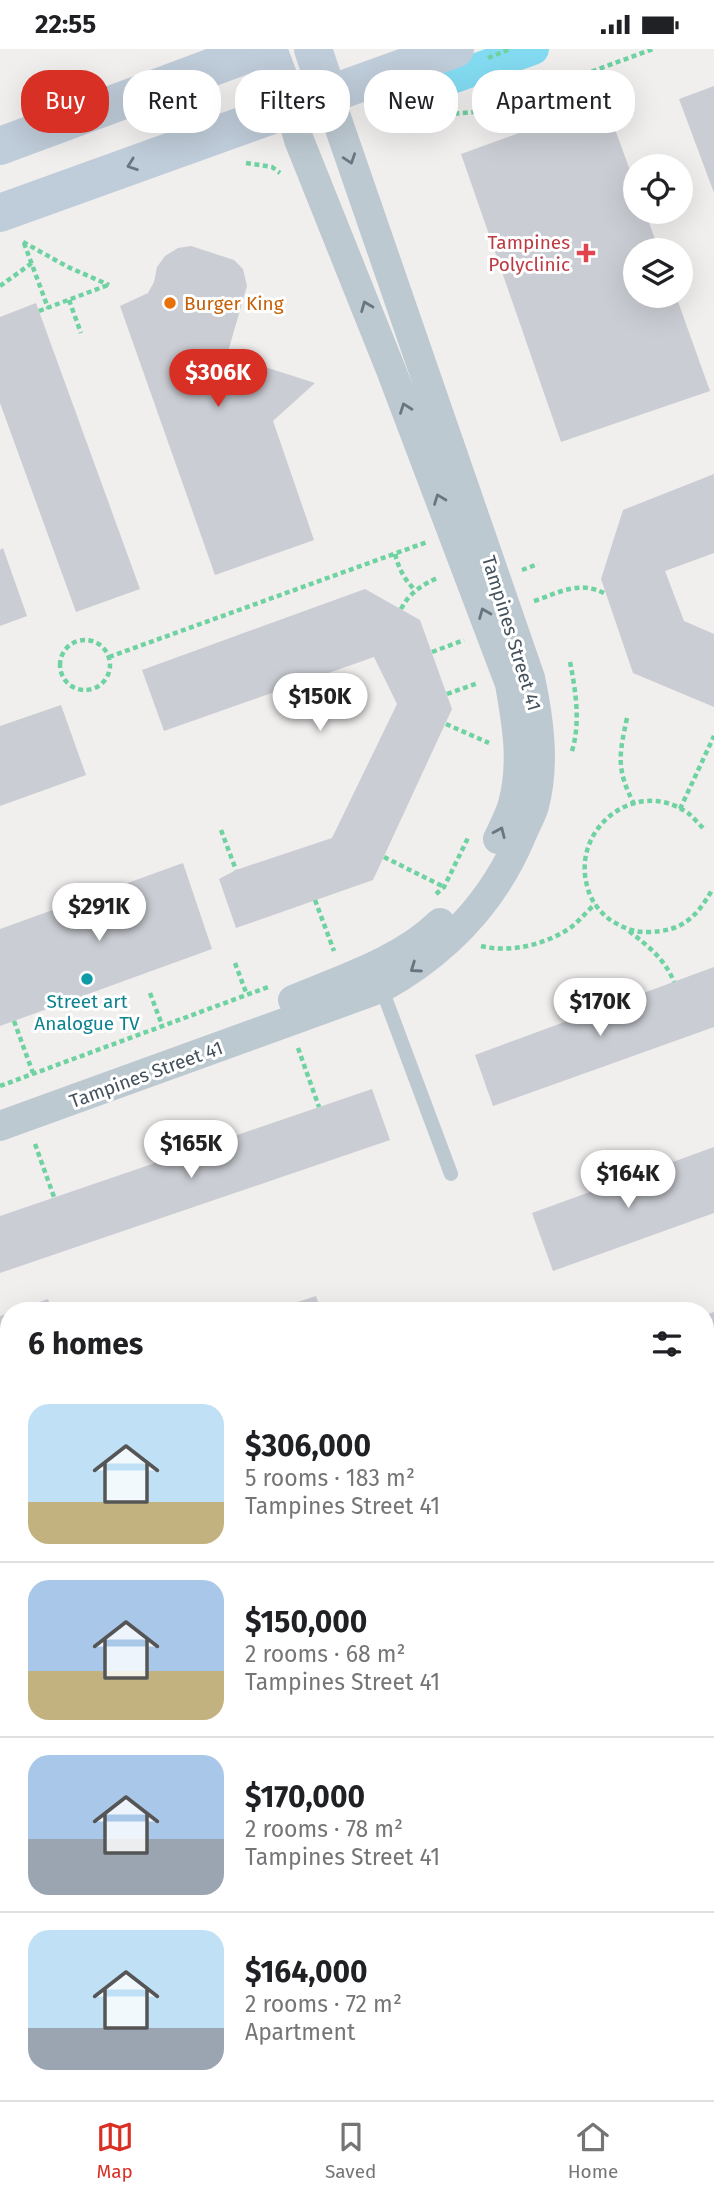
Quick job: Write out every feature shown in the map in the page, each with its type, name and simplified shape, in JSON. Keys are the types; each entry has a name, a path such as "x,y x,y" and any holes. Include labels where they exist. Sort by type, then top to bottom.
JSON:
{"main road":[{"path":"0,146 261,49"},
{"name":"Tampines Street 41","path":"268,49 276,70"},
{"name":"Tampines Street 41","path":"313,49 320,70"},
{"path":"350,86 455,49"},
{"path":"12,228 235,132"}],"street":[{"name":"Tampines Street 41","path":"8,1117 289,1022 377,977 449,915 474,880 513,805 519,764 519,730 510,684 297,133"},
{"name":"Tampines Street 41","path":"8,1117 284,1004 377,977 410,972 438,951 493,890 516,848 533,807 540,762 538,722 530,678 342,133"}],"lane":[{"path":"420,447 448,436"},
{"path":"377,977 450,1174"}],"path":[{"path":"458,113 484,111 653,49"},
{"path":"241,163 260,163 272,167 287,180"},
{"path":"12,228 36,237"},
{"path":"12,228 32,263 48,308"},
{"path":"12,228 68,267 109,285 39,311"},
{"path":"0,286 32,263"},
{"path":"69,300 81,333"},
{"path":"109,657 433,540"},
{"path":"395,554 399,568 415,590"},
{"path":"401,609 421,585 446,573"},
{"path":"548,596 575,587 592,587 606,594"},
{"path":"82,640 99,644 109,657 109,673 105,680 91,689 83,690 68,684 60,670 62,654 67,647 82,640"},
{"path":"447,695 489,679"},
{"path":"626,718 619,766 625,787 634,804"},
{"path":"446,724 493,745 492,736"},
{"path":"680,809 714,736"},
{"path":"674,982 668,968 656,953 625,928 603,915 590,897 584,876 585,855 593,834 607,818 625,806 646,801 668,803 688,813 703,828"},
{"path":"435,895 444,887 472,828"},
{"path":"222,830 236,870"},
{"path":"384,857 444,887"},
{"path":"625,928 642,933 664,932 684,924 701,909 712,890"},
{"path":"315,900 337,961"},
{"path":"474,945 493,949 535,944 568,930 595,904"},
{"path":"235,963 247,995"},
{"path":"0,1086 272,986"},
{"path":"150,993 162,1025"},
{"path":"13,1021 33,1073"},
{"path":"289,1022 319,1107"},
{"path":"8,1117 54,1197"}],"building":[{"path":"714,86 714,193 679,99"},
{"path":"519,133 616,133 624,154 623,224 649,224 655,238 623,238 623,308 680,308 710,391 561,442 461,154"},
{"path":"191,246 234,260 243,269 247,286 227,355 315,383 273,421 314,540 215,575 120,306 148,293 157,267 165,256 178,248"},
{"path":"36,303 140,589 76,612 0,403 0,317"},
{"path":"714,474 714,553 665,571 684,621 714,634 714,707 633,673 601,579 623,510"},
{"path":"3,548 27,616 0,626 0,550"},
{"path":"365,589 420,620 452,709 373,880 236,928 219,879 236,870 332,838 397,704 374,657 164,731 142,670"},
{"path":"61,705 86,775 0,806 0,726"},
{"path":"183,863 212,949 0,1026 0,929"},
{"path":"714,967 714,1027 493,1106 475,1055"},
{"path":"372,1089 390,1140 0,1273 0,1216"},
{"path":"714,1147 714,1213 553,1271 532,1213"},
{"path":"316,1296 318,1302 298,1302"}],"waterway":[{"path":"458,76 533,49"}],"place":[{"name":"Tampines Polyclinic","path":"586,253"},
{"name":"Burger King","path":"170,303"},
{"name":"Street art Analogue TV","path":"87,979"}]}
